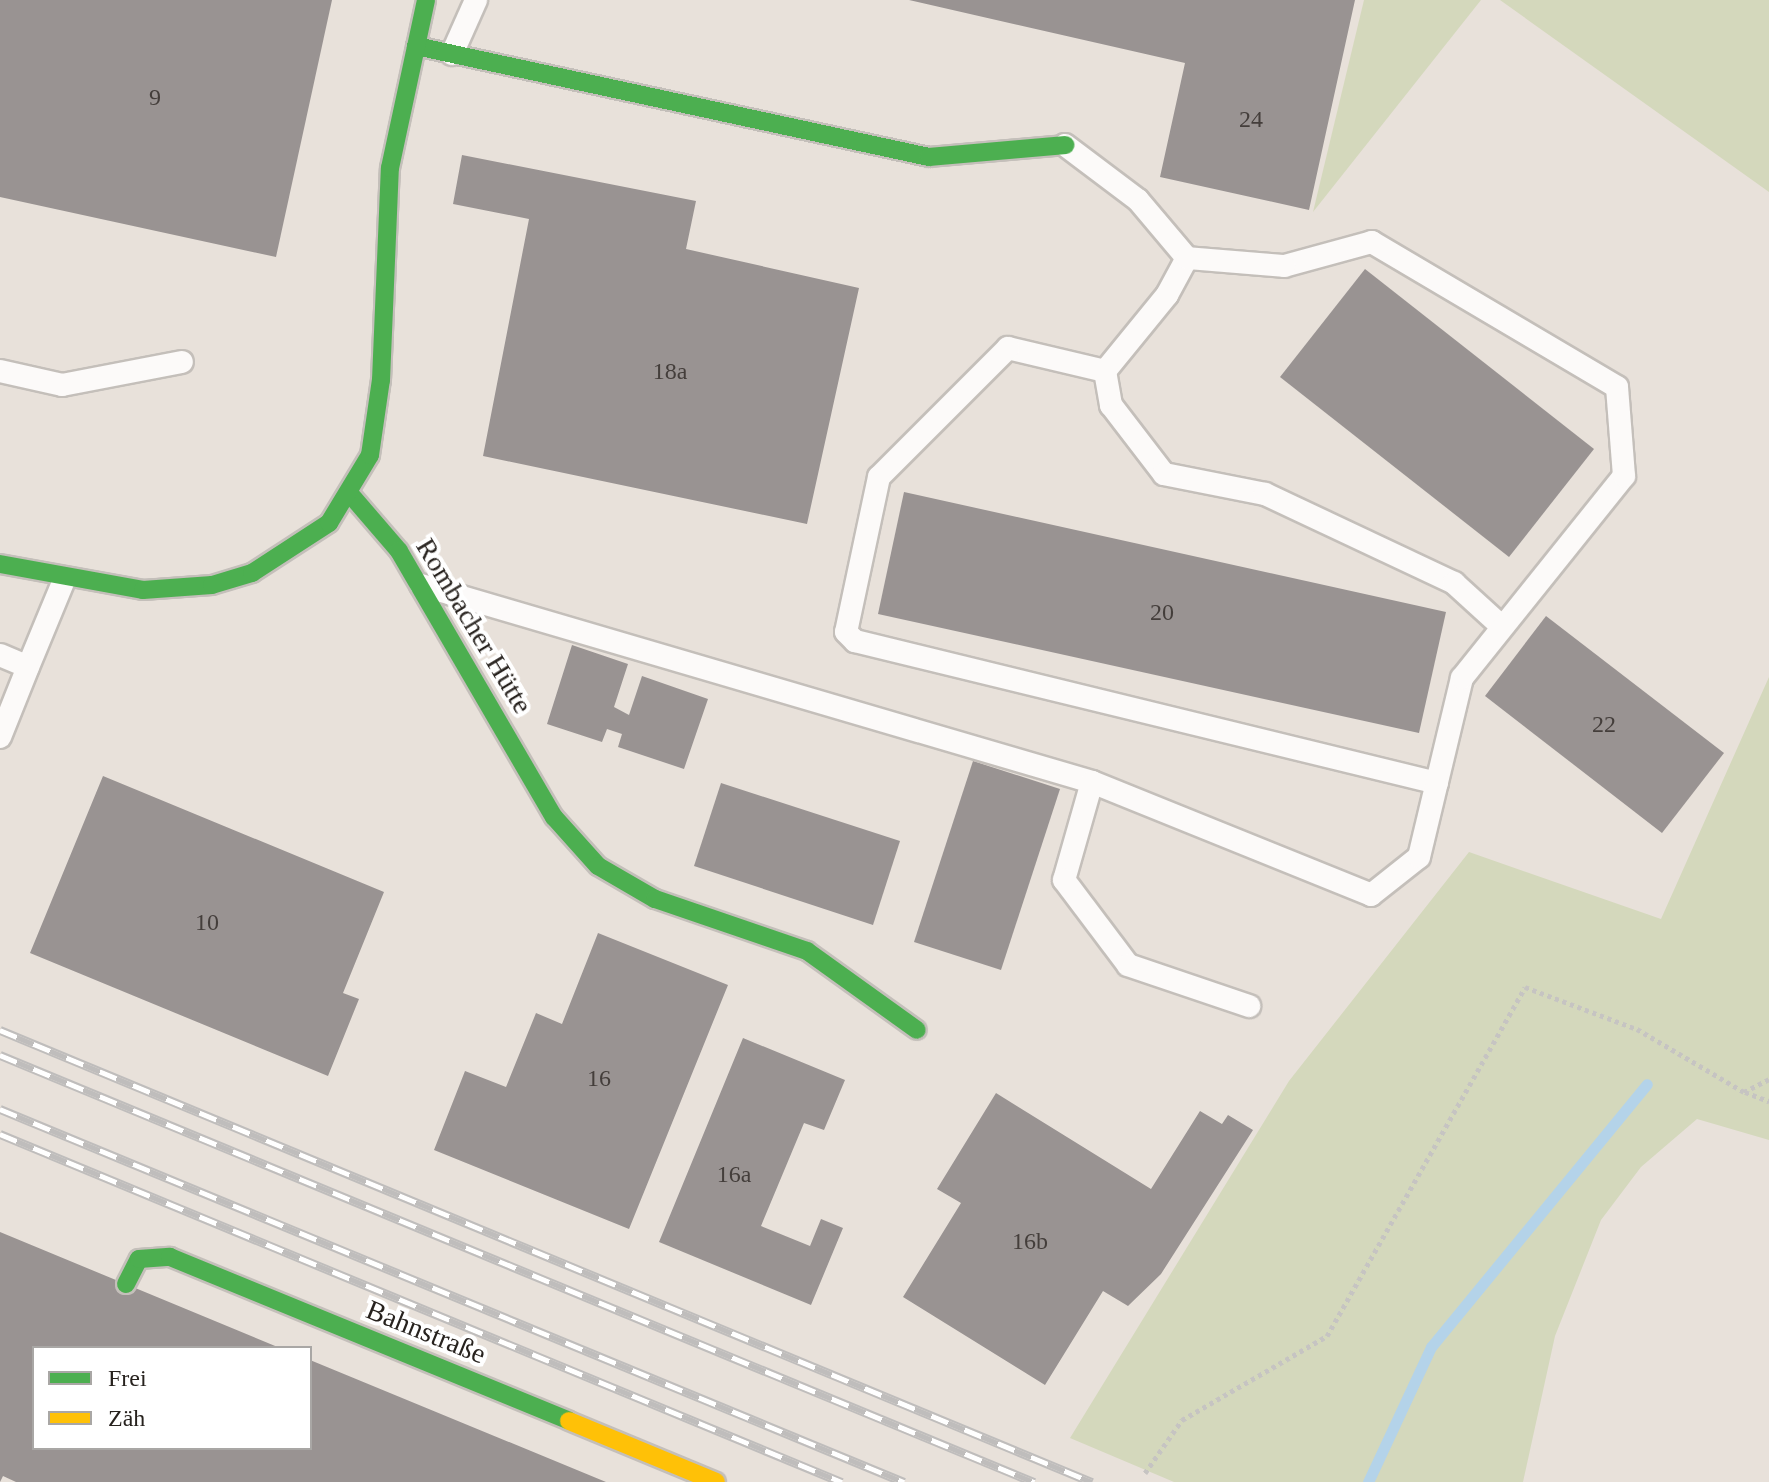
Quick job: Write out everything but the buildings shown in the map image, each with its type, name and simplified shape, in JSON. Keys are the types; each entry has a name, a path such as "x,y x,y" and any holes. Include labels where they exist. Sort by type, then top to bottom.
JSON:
{"street":[{"path":"0,564 64,580 143,590 225,581 292,551 329,523 350,494 370,455 381,380 390,168 426,0"},
{"path":"416,46 929,157 1065,145"},
{"name":"Rombacher Hütte","path":"350,494 418,584 554,817 598,866 655,899 807,951 917,1030"},
{"name":"Bahnstraße","path":"126,1284 139,1259 170,1257 716,1482"}],"lane":[{"path":"452,54 476,0"},
{"path":"418,584 1092,782 1371,895 1419,857 1462,678 1500,625 1624,476 1617,387 1372,242 1284,266 1187,258 1138,200 1065,145"},
{"path":"1187,258 1167,295 1105,371 1111,405 1164,474 1265,494 1454,583 1500,625"},
{"path":"1105,371 1008,348 879,477 846,632 855,641 1437,783"},
{"path":"0,371 62,385 182,362"},
{"path":"0,737 64,580"},
{"path":"0,655 28,667"},
{"path":"1092,782 1064,880 1128,965 1249,1006"}],"path":[{"path":"1145,1473 1182,1420 1327,1336 1525,987 1637,1029 1744,1092 1769,1101"},
{"path":"1744,1092 1769,1079"}],"green space":[{"path":"1364,0 1481,0 1313,212"},
{"path":"1500,0 1769,0 1769,192"},
{"path":"1769,677 1769,1140 1697,1119 1641,1167 1601,1220 1555,1336 1523,1482 1174,1482 1070,1438 1289,1081 1469,852 1661,919"}],"waterway":[{"path":"1368,1482 1431,1347 1647,1084"}],"railway":[{"path":"0,1030 1092,1482"},
{"path":"0,1055 1034,1482"},
{"path":"0,1109 904,1482"},
{"path":"0,1134 842,1482"}],"traffic: fast":[{"path":"0,564 143,590 212,585 252,573 329,523 370,455 381,380 390,168 426,0"},
{"path":"416,46 929,157 1065,145"},
{"path":"350,494 399,551 554,817 598,866 655,899 807,951 917,1030"},
{"path":"126,1284 139,1259 170,1257 569,1421"}],"traffic: slow":[{"path":"569,1421 716,1482"}]}
